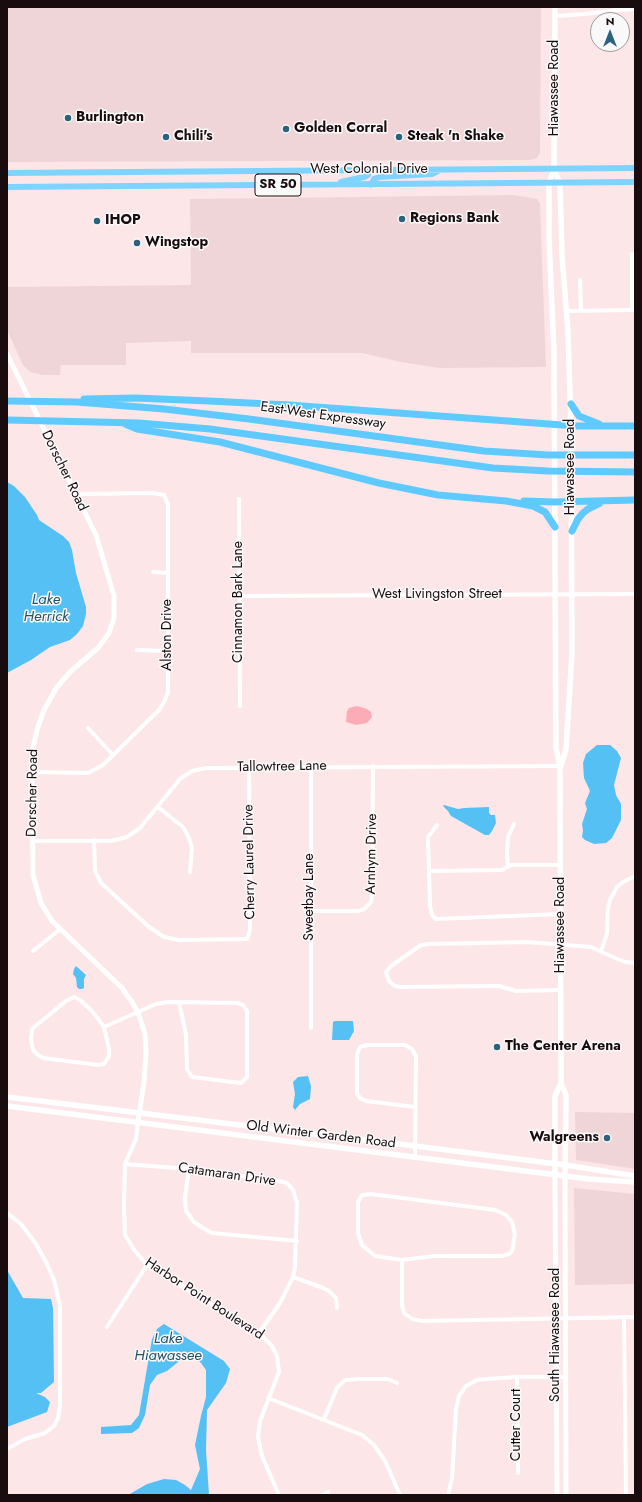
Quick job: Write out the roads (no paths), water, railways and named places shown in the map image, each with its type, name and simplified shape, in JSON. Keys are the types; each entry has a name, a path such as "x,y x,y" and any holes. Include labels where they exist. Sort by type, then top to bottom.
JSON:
{"highway":[{"name":"West Colonial Drive","path":"7,173 635,168"},
{"path":"325,185 364,177 368,175 370,170"},
{"path":"371,185 374,179 379,177 432,174 439,170"},
{"path":"196,186 197,172"},
{"name":"West Colonial Drive","path":"7,187 635,182"},
{"path":"77,402 87,398 202,401 289,405 571,426 635,426"},
{"name":"East-West Expressway","path":"7,401 77,402 164,409 484,451 579,456 635,455"},
{"path":"571,404 579,416 607,426"},
{"name":"East-West Expressway","path":"7,420 68,420 139,423 210,429 493,468 579,472 635,472"},
{"path":"121,423 137,429 220,442 379,483 438,496 506,501 555,502 635,500"},
{"path":"506,501 540,509 545,512 555,527"},
{"path":"572,531 578,519 588,508 606,501"}],"main road":[{"name":"Hiawassee Road","path":"555,7 554,169 549,183 555,424 556,748 560,766 561,1083 566,1095 565,1176"},
{"name":"Hiawassee Road","path":"554,169 560,183 562,255 567,311 571,404 572,502 572,653 566,749 560,766"},
{"name":"Hiawassee Road","path":"555,1174 555,1096 561,1083"},
{"name":"Old Winter Garden Road","path":"7,1097 415,1146 565,1165 635,1176"},
{"name":"Old Winter Garden Road","path":"7,1106 589,1179 635,1182"}],"street":[{"path":"555,16 635,9"},
{"path":"567,311 633,310 632,254"},
{"path":"580,280 581,311"},
{"name":"Dorscher Road","path":"7,354 99,544 114,596 114,618 109,633 104,641 68,675 49,700 35,736 32,753 33,875 37,894 46,914 59,930 122,988 138,1012 145,1034 146,1052 144,1082 138,1122"},
{"name":"Alston Drive","path":"32,772 88,773 103,765 160,709 168,692 168,504 164,496 153,493 76,494"},
{"name":"Cinnamon Bark Lane","path":"239,499 240,706"},
{"path":"153,572 167,573"},
{"name":"West Livingston Street","path":"239,596 635,594"},
{"path":"137,650 168,651"},
{"path":"88,728 113,755"},
{"name":"Arnhym Drive","path":"310,911 358,910 364,909 371,902 373,766"},
{"name":"Tallowtree Lane","path":"32,841 111,840 127,837 140,828 180,779 192,771 206,768 560,766"},
{"name":"Sweetbay Lane","path":"311,767 311,1028"},
{"name":"Cherry Laurel Drive","path":"94,840 95,871 101,883 148,926 164,937 179,940 239,940 247,938 250,930 249,768"},
{"path":"158,807 183,828 188,836 192,847 190,872"},
{"path":"508,866 508,837 514,824"},
{"path":"437,825 428,836 430,906 432,915 436,919 561,914"},
{"path":"429,871 502,870 508,866 561,865"},
{"path":"601,952 607,934 608,908 610,900 617,887 635,876"},
{"path":"33,951 59,930"},
{"path":"561,990 516,991 499,986 400,987 395,986 389,981 386,972 391,966 421,945 428,944 527,942 591,947 625,962 635,963"},
{"path":"74,997 80,1000 91,1010 104,1027 109,1056 104,1064 98,1065 43,1058 33,1050 31,1040 32,1029 66,1001 74,997"},
{"path":"104,1027 156,1004 168,1002 179,1002 237,1003 243,1005 247,1011 246,1077 242,1083 192,1077 187,1069 186,1035 179,1002"},
{"path":"415,1107 366,1102 360,1098 357,1093 357,1054 360,1048 367,1045 405,1045 412,1049 416,1056 415,1157"},
{"name":"Harbor Point Boulevard","path":"138,1122 136,1139 125,1164 124,1206 126,1235 135,1251 147,1265 260,1333 272,1346 278,1356 279,1372 260,1421 258,1437 262,1456 279,1495"},
{"name":"Catamaran Drive","path":"125,1164 189,1169 279,1181 287,1183 293,1190 297,1203 295,1267 293,1277 280,1303 260,1333"},
{"path":"189,1169 185,1197 186,1211 194,1222 202,1228 212,1233 296,1242"},
{"name":"South Hiawassee Road","path":"555,1174 557,1495"},
{"name":"South Hiawassee Road","path":"565,1176 566,1495"},
{"path":"371,1194 495,1210 506,1215 512,1222 515,1234 512,1251 509,1254 502,1256 434,1256 402,1260 375,1256 362,1245 358,1233 358,1202 362,1195 371,1194"},
{"path":"7,1213 21,1224 36,1244 54,1280 60,1305 60,1406 58,1418 54,1426 45,1433 25,1439 7,1449"},
{"path":"402,1260 402,1304 404,1313 412,1319 422,1321 635,1317"},
{"path":"107,1327 147,1265"},
{"path":"293,1277 321,1286 329,1291 336,1298 337,1308"},
{"path":"624,1317 626,1495"},
{"path":"448,1495 452,1479 456,1409 459,1396 466,1386 477,1380 517,1377 565,1377"},
{"name":"Cutter Court","path":"517,1377 518,1473"},
{"path":"324,1419 337,1388 344,1380 388,1379 397,1383"},
{"path":"268,1398 362,1435 374,1445 386,1460 400,1495"},
{"path":"322,1495 328,1492"}],"water":[{"name":"Lake Herrick","path":"7,482 14,486 25,497 39,520 63,536 69,542 86,607 86,614 83,626 70,640 50,647 31,660 7,673"},
{"path":"597,745 610,745 617,751 621,758 614,785 616,795 621,804 621,820 612,838 606,843 594,844 582,837 582,824 587,809 585,803 590,791 584,778 583,763 586,754"},
{"path":"443,806 458,809 489,807 489,813 491,815 495,815 496,823 489,835 485,835 451,816"},
{"path":"76,966 86,975 84,979 84,988 82,989 77,987 76,978 73,974"},
{"path":"353,1021 354,1031 349,1040 332,1040 333,1022"},
{"path":"308,1076 311,1086 310,1099 300,1104 295,1110 293,1107 295,1094 293,1082 298,1077"},
{"path":"7,1270 23,1298 51,1299 53,1308 54,1382 41,1393 36,1393 45,1397 50,1402 47,1412 7,1427"},
{"name":"Lake Hiawassee","path":"164,1324 224,1361 230,1369 226,1383 207,1410 206,1450 209,1495 128,1495 147,1484 164,1479 176,1480 191,1490 200,1469 195,1445 206,1397 206,1370 193,1356 183,1358 167,1371 157,1375 150,1385 145,1415 139,1428 132,1433 101,1434 101,1427 131,1425 139,1415 152,1339 157,1329"}],"place":[{"name":"Burlington","path":"68,118"},
{"name":"Golden Corral","path":"286,129"},
{"name":"Chili's","path":"166,137"},
{"name":"Steak 'n Shake","path":"399,137"},
{"name":"Regions Bank","path":"402,219"},
{"name":"IHOP","path":"97,221"},
{"name":"Wingstop","path":"137,243"},
{"name":"The Center Arena","path":"497,1047"},
{"name":"Walgreens","path":"607,1138"}]}
